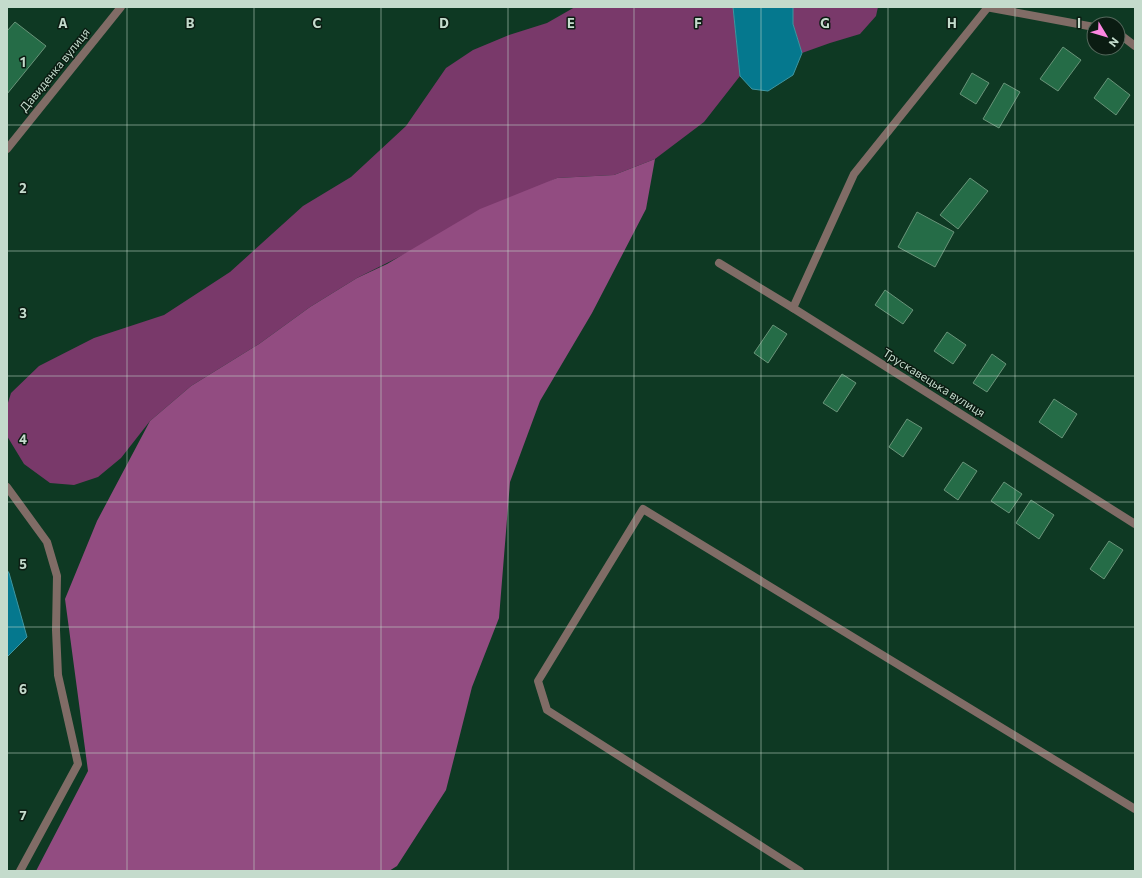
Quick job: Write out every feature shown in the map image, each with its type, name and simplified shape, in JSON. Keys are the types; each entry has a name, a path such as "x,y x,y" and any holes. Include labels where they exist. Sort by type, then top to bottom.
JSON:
{"street":[{"name":"Давиденка вулиця","path":"7,149 121,7"},
{"path":"794,308 854,174 987,7 1086,26"},
{"path":"1126,39 1135,46"},
{"name":"Трускавецька вулиця","path":"719,263 794,308 1135,524"},
{"path":"7,487 47,542 57,576 56,630 58,675 78,764 20,871"},
{"path":"800,871 546,710 538,681 643,508 1135,809"}],"shaded area":[{"path":"575,7 733,7 740,76 704,122 655,159 614,175 557,178 357,278 310,307 259,344 191,386 150,421 121,458 98,477 74,485 50,483 24,464 7,436 7,406 11,393 39,366 94,338 164,315 230,272 303,206 351,177 406,126 446,68 473,50 509,35 547,23"},
{"path":"793,7 878,7 876,16 860,34 802,53 793,24"},
{"path":"655,159 646,209 592,313 540,401 510,482 499,618 472,687 446,790 397,866 389,871 36,871 88,771 65,599 97,521 150,421 191,386 259,344 310,307 357,278 387,264 480,209 557,178 614,175"}],"water":[{"path":"733,7 793,7 793,24 802,53 793,75 768,91 752,89 740,76"},
{"path":"7,570 27,637 7,657"}],"building":[{"path":"15,22 46,46 7,94 7,31"},
{"path":"1063,47 1081,60 1058,91 1040,79"},
{"path":"972,73 989,83 976,104 960,94"},
{"path":"1108,78 1130,95 1116,115 1094,98"},
{"path":"1004,83 1020,92 999,128 983,119"},
{"path":"970,178 988,191 958,229 940,215"},
{"path":"917,212 954,232 935,267 898,247"},
{"path":"885,290 913,310 903,324 875,305"},
{"path":"773,325 787,334 768,363 754,353"},
{"path":"947,332 966,345 953,364 934,351"},
{"path":"992,354 1006,364 987,392 973,383"},
{"path":"842,374 856,383 837,412 823,403"},
{"path":"1054,399 1077,414 1062,438 1039,422"},
{"path":"907,419 922,428 903,457 889,447"},
{"path":"963,462 977,471 958,500 944,490"},
{"path":"1004,482 1022,494 1009,513 991,501"},
{"path":"1031,500 1054,515 1039,539 1016,523"},
{"path":"1109,541 1123,550 1104,579 1090,569"}]}
